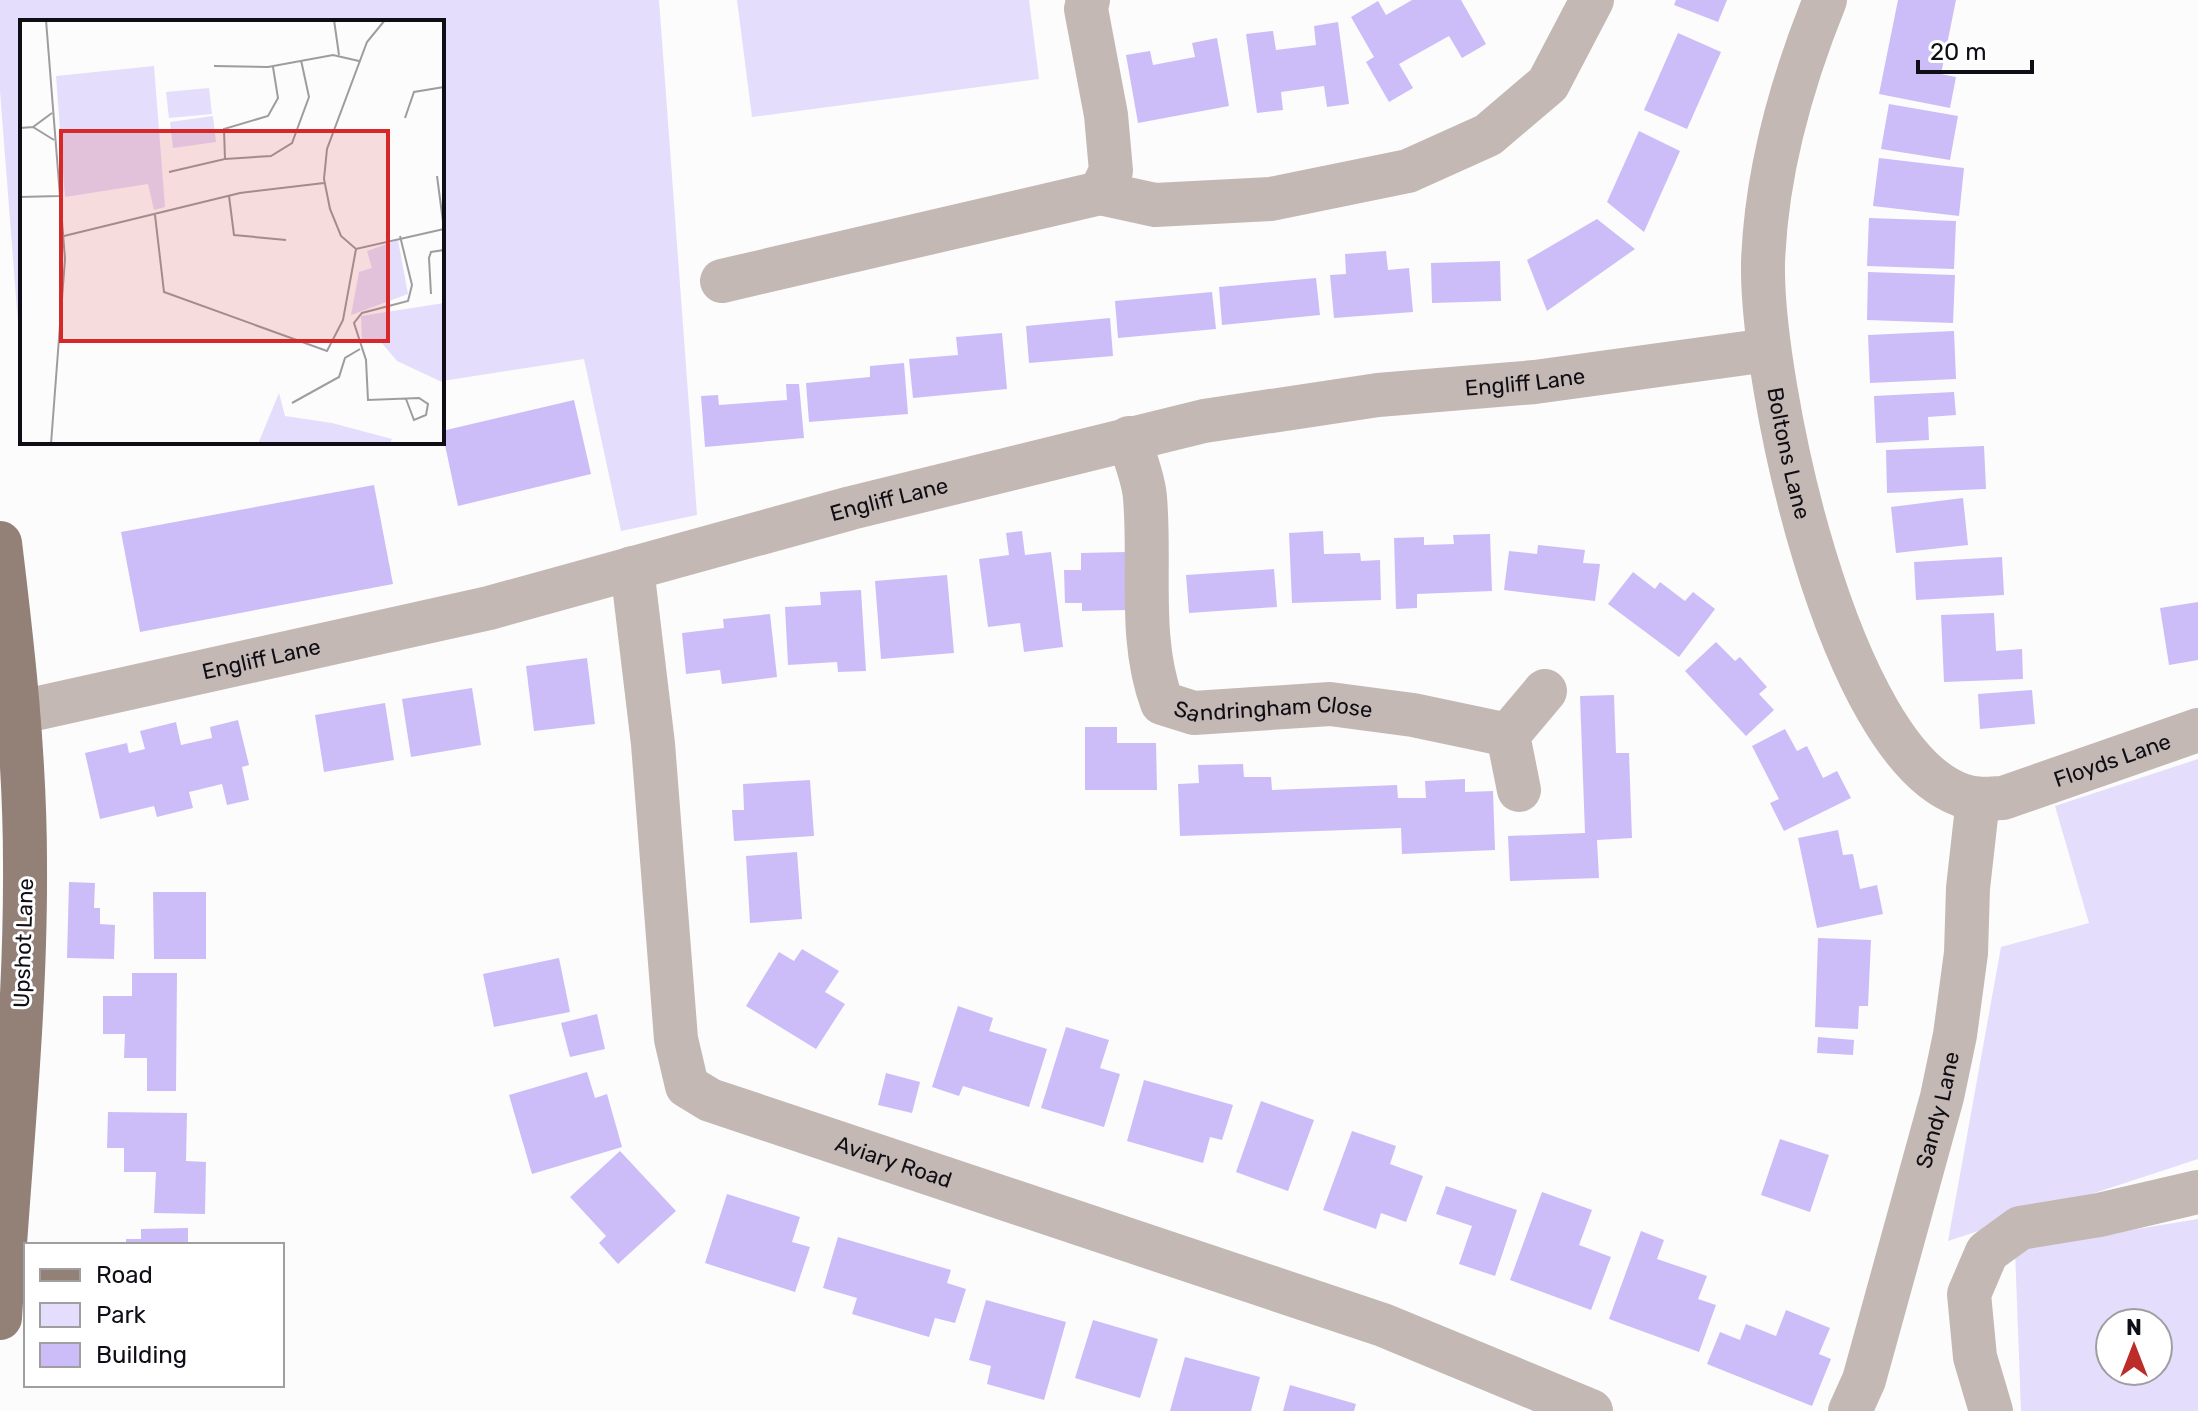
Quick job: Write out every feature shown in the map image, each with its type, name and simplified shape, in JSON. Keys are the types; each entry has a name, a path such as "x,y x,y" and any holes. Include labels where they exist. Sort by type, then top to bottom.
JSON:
{"main road":[{"name":"Upshot Lane","path":"0,543 21,712 25,865 21,1017 0,1318"}],"street":[{"path":"1088,0 1086,9 1106,115 1111,171 1100,193"},
{"path":"722,281 1100,193 1155,205 1271,199 1408,171 1488,135 1548,84 1592,0"},
{"name":"Boltons Lane","path":"1825,0 1783,121 1774,172 1763,265 1768,350 1776,401 1807,524 1849,658 1879,712 1913,758 1939,782 1959,794 1978,799"},
{"name":"Engliff Lane","path":"21,712 489,608 1129,438 1204,421 1364,397 1535,382 1768,350"},
{"name":"Sandringham Close","path":"1129,438 1145,495 1148,621 1154,680 1162,703 1194,713 1330,704 1413,715 1508,735"},
{"name":"Aviary Road","path":"632,568 653,744 676,1039 687,1086 710,1100 1383,1325 1591,1411"},
{"path":"1519,790 1508,735 1545,691"},
{"name":"Floyds Lane","path":"1978,799 2003,798 2029,790 2071,772 2198,730"},
{"name":"Sandy Lane","path":"1850,1411 1864,1380 1942,1097 1955,1035 1966,953 1968,888 1978,799"},
{"path":"1991,1411 1975,1357 1969,1294 1987,1252 2020,1228 2099,1215 2198,1192"}],"green space":[{"path":"0,0 659,0 697,515 621,531 584,359 444,381 444,20 20,20 20,349 0,91"},
{"path":"737,0 1029,0 1039,79 752,117"},
{"path":"2198,759 2198,1159 1948,1241 2001,947 2089,923 2055,806"},
{"path":"2198,1219 2198,1411 2021,1411 2015,1249"}],"building":[{"path":"1412,0 1461,0 1486,44 1462,58 1449,36 1399,64 1413,88 1389,102 1366,62 1374,57 1351,17 1378,1 1386,15"},
{"path":"1676,0 1727,0 1718,22 1674,5"},
{"path":"1898,0 1956,0 1941,74 1956,77 1950,108 1879,94"},
{"path":"1338,22 1349,104 1327,107 1324,86 1281,92 1283,110 1257,113 1246,34 1273,31 1276,50 1316,45 1314,26"},
{"path":"1678,33 1721,52 1687,129 1644,110"},
{"path":"1217,38 1229,106 1138,123 1126,55 1150,51 1153,65 1195,57 1192,43"},
{"path":"1889,104 1958,116 1950,160 1881,149"},
{"path":"1639,131 1680,151 1644,232 1607,202"},
{"path":"1879,158 1964,168 1959,216 1873,206"},
{"path":"1869,218 1956,221 1954,269 1867,266"},
{"path":"1597,219 1635,249 1547,311 1527,260"},
{"path":"1386,251 1388,270 1409,268 1413,312 1334,318 1330,275 1346,274 1345,254"},
{"path":"1500,261 1501,301 1432,303 1431,263"},
{"path":"1868,272 1955,275 1953,323 1867,320"},
{"path":"1316,278 1320,315 1222,325 1219,287"},
{"path":"1212,292 1216,329 1118,338 1115,301"},
{"path":"1110,318 1113,356 1029,363 1026,326"},
{"path":"1954,331 1956,379 1870,383 1868,335"},
{"path":"1002,333 1007,389 913,398 909,359 958,355 956,337"},
{"path":"904,363 908,414 809,422 806,383 870,377 870,366"},
{"path":"786,384 799,384 804,438 705,447 701,396 718,395 719,405 787,400"},
{"path":"1954,392 1956,415 1928,417 1929,440 1876,443 1874,396"},
{"path":"574,400 591,474 458,506 444,431"},
{"path":"1984,446 1986,489 1887,493 1886,450"},
{"path":"374,485 393,584 140,632 121,532"},
{"path":"1963,498 1968,545 1896,553 1891,507"},
{"path":"1022,531 1025,555 1051,552 1063,647 1024,652 1020,623 988,627 979,559 1009,555 1006,533"},
{"path":"1323,531 1324,554 1360,553 1361,561 1380,560 1381,600 1292,603 1289,533"},
{"path":"1490,534 1492,591 1417,594 1417,608 1396,609 1394,538 1424,537 1424,545 1454,544 1453,535"},
{"path":"1538,545 1585,550 1583,563 1600,564 1595,601 1504,590 1509,551 1537,554"},
{"path":"1126,552 1127,610 1082,611 1082,603 1065,603 1064,570 1081,570 1081,553"},
{"path":"2002,557 2004,595 1916,600 1914,562"},
{"path":"1274,569 1277,607 1189,613 1186,575"},
{"path":"1633,572 1655,589 1660,582 1685,601 1693,592 1715,609 1679,657 1608,604"},
{"path":"947,575 954,653 881,659 875,581"},
{"path":"861,590 866,671 838,672 837,662 788,665 785,607 821,605 820,592"},
{"path":"2198,602 2198,660 2169,665 2160,608"},
{"path":"1994,613 1996,651 2022,649 2023,679 1944,682 1941,615"},
{"path":"770,614 777,677 722,684 720,670 686,674 682,633 724,628 723,619"},
{"path":"1716,642 1735,661 1740,657 1767,687 1759,694 1774,710 1746,736 1685,671"},
{"path":"587,658 595,724 534,731 526,666"},
{"path":"472,688 481,745 411,757 402,699"},
{"path":"2032,690 2035,724 1980,729 1978,694"},
{"path":"1614,695 1616,753 1629,753 1632,838 1597,840 1599,878 1510,881 1508,836 1585,833 1580,696"},
{"path":"385,703 394,760 324,772 315,715"},
{"path":"238,720 249,765 242,767 249,800 227,805 222,784 189,792 193,808 157,817 154,806 100,819 85,753 127,743 129,753 145,749 140,731 176,722 181,745 212,738 210,727"},
{"path":"1085,727 1117,727 1117,743 1156,743 1157,790 1085,790"},
{"path":"1785,729 1797,751 1807,746 1823,778 1837,771 1851,798 1784,831 1770,803 1779,799 1752,746"},
{"path":"1243,764 1244,777 1271,777 1272,790 1397,785 1398,798 1426,798 1425,781 1465,779 1465,792 1493,791 1495,850 1402,854 1401,828 1180,836 1178,784 1199,783 1198,765"},
{"path":"810,780 814,836 734,841 732,810 744,810 743,784"},
{"path":"1838,830 1843,855 1853,854 1860,889 1877,885 1883,914 1817,928 1798,838"},
{"path":"797,852 802,919 750,923 746,856"},
{"path":"69,882 95,883 94,908 100,908 100,924 115,925 114,959 67,958"},
{"path":"153,892 206,892 206,959 154,959"},
{"path":"1818,938 1871,940 1868,1006 1859,1006 1858,1029 1815,1027"},
{"path":"802,949 839,971 825,992 845,1004 816,1049 746,1006 779,952 794,961"},
{"path":"559,958 570,1012 494,1027 483,974"},
{"path":"132,973 177,973 176,1091 147,1091 147,1058 124,1058 125,1034 103,1034 103,996 132,996"},
{"path":"958,1006 993,1018 989,1031 1047,1049 1029,1107 963,1086 959,1096 932,1087"},
{"path":"597,1014 605,1049 570,1057 561,1023"},
{"path":"1066,1027 1109,1040 1100,1068 1120,1074 1104,1127 1041,1108"},
{"path":"1818,1037 1854,1040 1853,1055 1817,1053"},
{"path":"587,1072 595,1098 607,1094 622,1147 532,1174 509,1095"},
{"path":"886,1073 920,1082 912,1113 878,1105"},
{"path":"1144,1080 1233,1105 1222,1140 1210,1137 1203,1163 1127,1141"},
{"path":"1261,1101 1314,1120 1288,1191 1236,1172"},
{"path":"108,1112 187,1113 186,1161 206,1162 205,1214 154,1213 156,1172 124,1172 124,1148 107,1148"},
{"path":"1352,1131 1396,1146 1390,1164 1423,1176 1406,1222 1381,1213 1376,1229 1323,1210"},
{"path":"1780,1139 1829,1155 1810,1212 1761,1195"},
{"path":"620,1151 676,1211 618,1264 599,1243 606,1236 570,1197"},
{"path":"1446,1186 1517,1210 1495,1276 1459,1264 1472,1226 1436,1214"},
{"path":"1542,1192 1592,1210 1579,1245 1611,1257 1591,1310 1510,1280"},
{"path":"727,1194 800,1217 792,1242 810,1247 795,1292 705,1263"},
{"path":"188,1228 188,1243 126,1243 126,1239 141,1239 141,1229"},
{"path":"1641,1231 1664,1240 1657,1259 1707,1276 1698,1299 1716,1305 1699,1352 1609,1319"},
{"path":"838,1237 951,1270 947,1283 966,1289 955,1323 935,1318 929,1337 852,1314 857,1298 823,1288"},
{"path":"986,1300 1066,1322 1044,1400 987,1384 991,1366 969,1360"},
{"path":"1786,1310 1830,1328 1819,1354 1831,1359 1812,1406 1707,1364 1720,1332 1740,1340 1746,1324 1776,1336"},
{"path":"1093,1320 1158,1339 1140,1398 1075,1378"},
{"path":"1185,1357 1260,1377 1251,1411 1170,1411"},
{"path":"1290,1385 1356,1404 1354,1411 1283,1411"}]}
